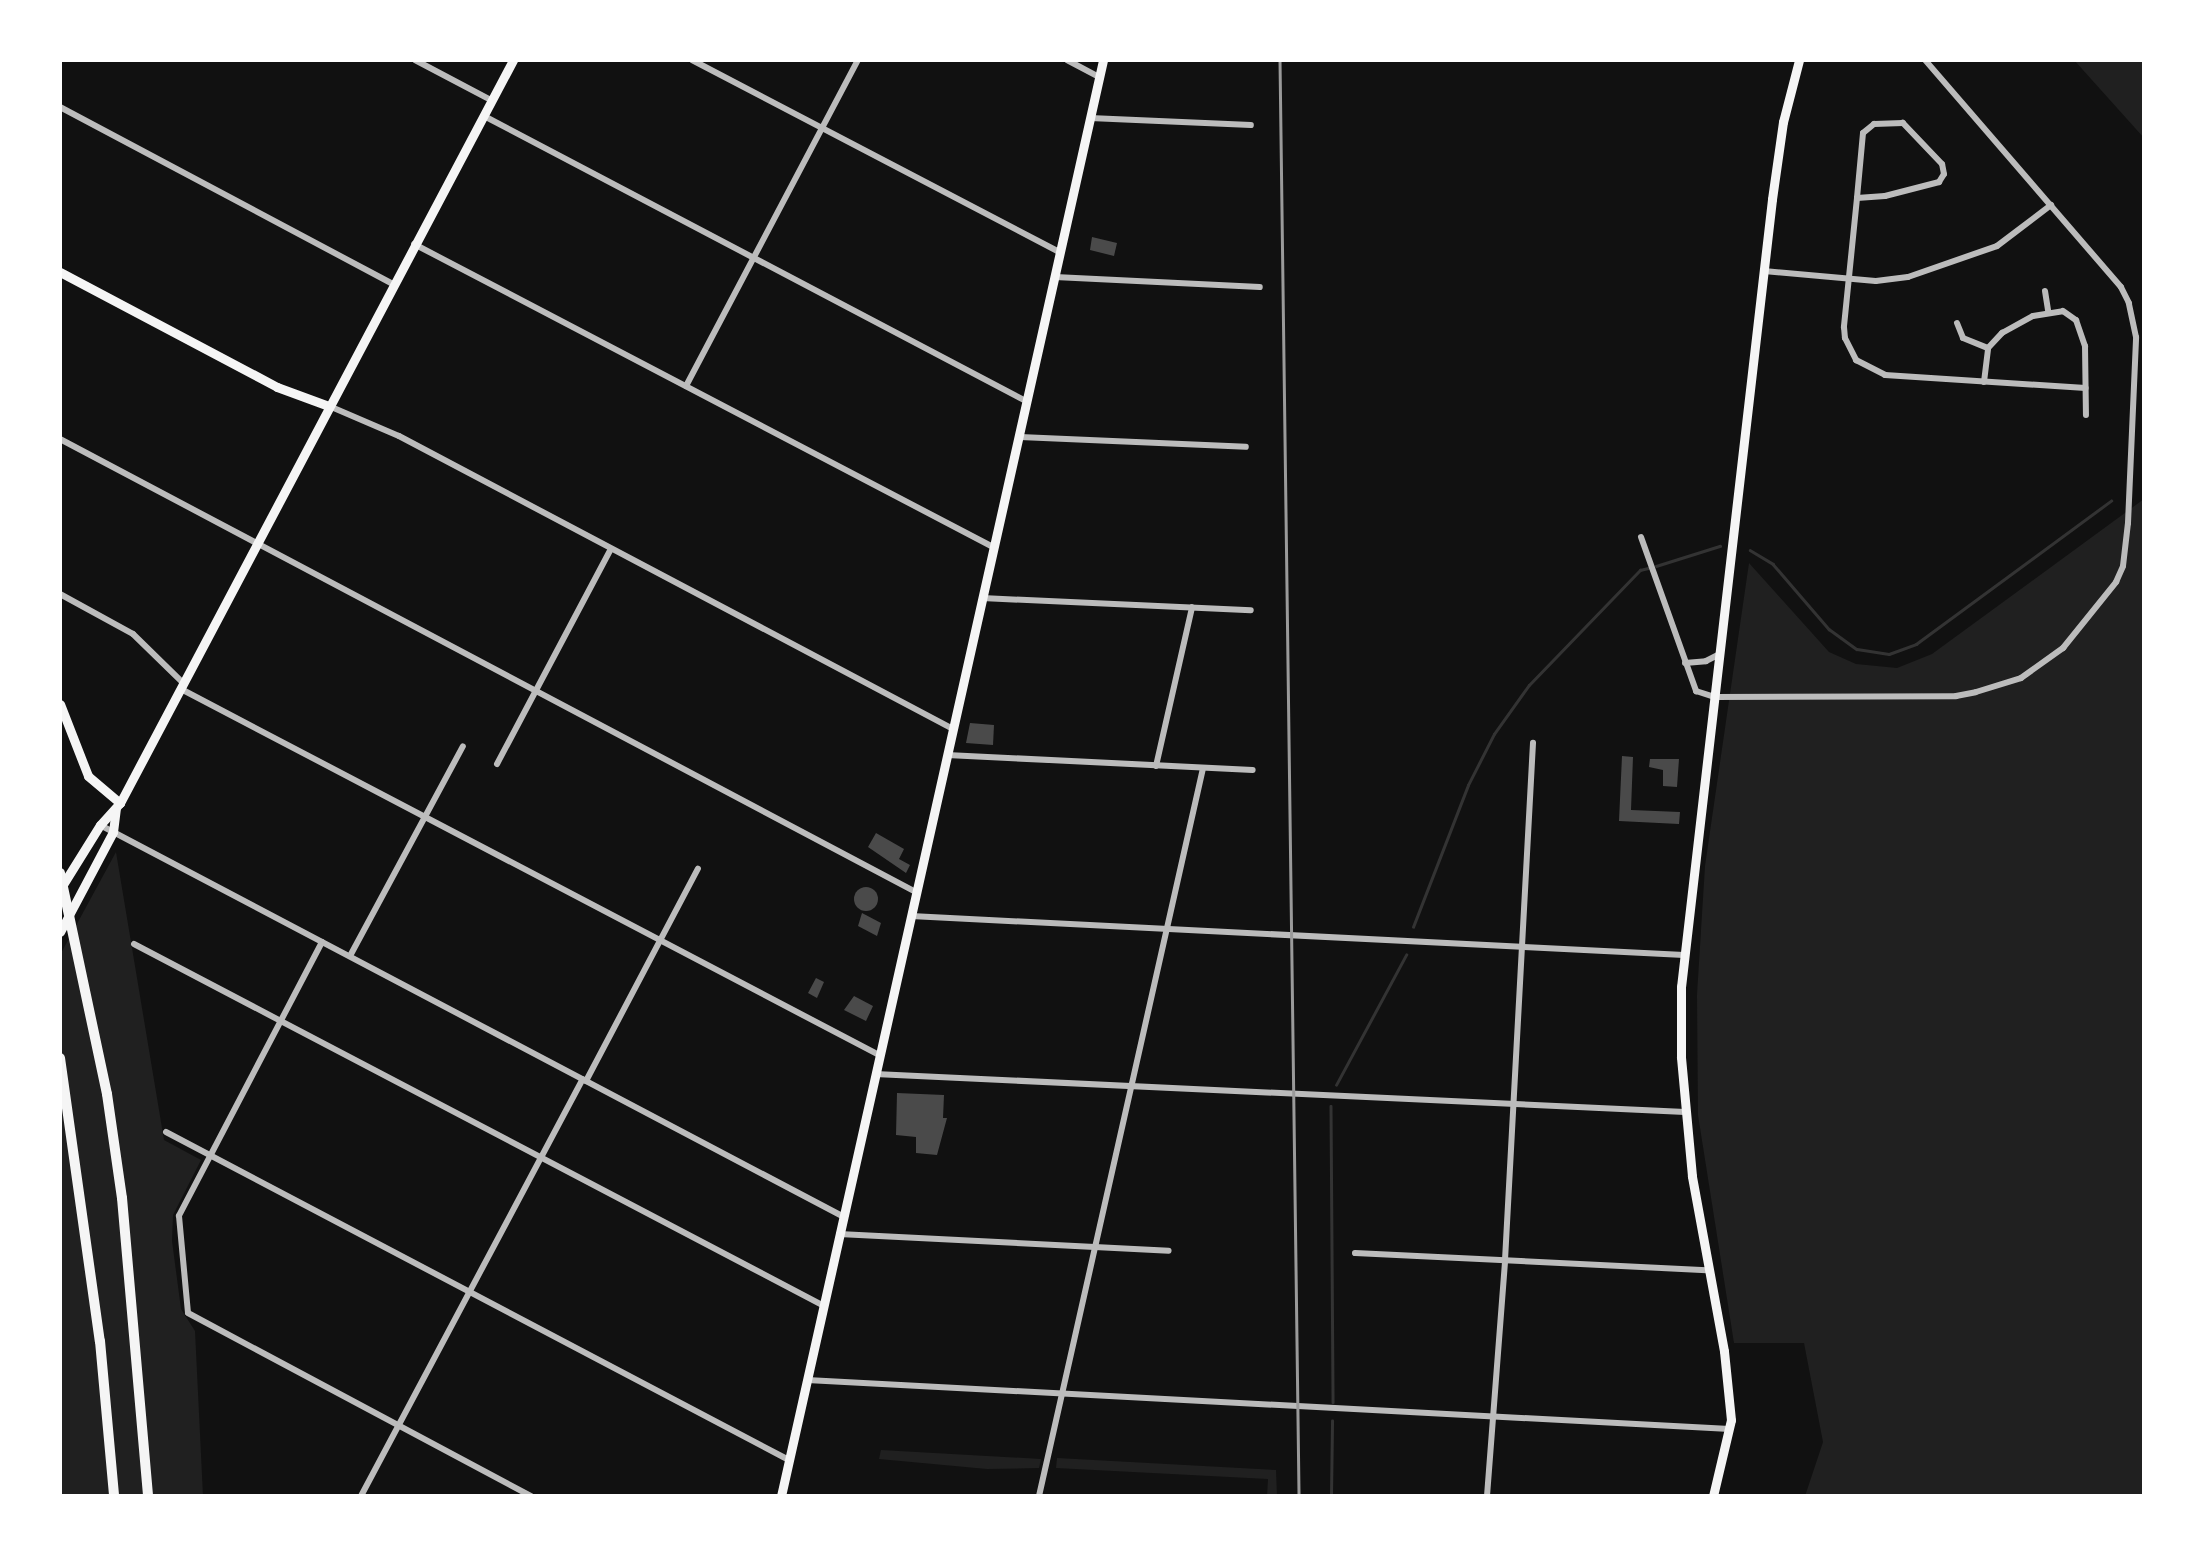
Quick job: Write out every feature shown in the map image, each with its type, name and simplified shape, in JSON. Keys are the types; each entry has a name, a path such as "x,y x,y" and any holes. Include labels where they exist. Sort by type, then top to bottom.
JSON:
{"highway":[{"path":"60,873 107,1094 122,1198 148,1496"},
{"path":"60,1058 100,1341 114,1496"}],"main road":[{"path":"60,890 100,825 118,806 513,60"},
{"path":"781,1496 1103,60"},
{"path":"1713,1496 1731,1429 1724,1351 1706,1270 1685,1112 1680,1018 1684,955 1764,270 1783,122 1799,60"},
{"path":"60,272 277,387 330,406"},
{"path":"60,704 88,776 118,806"},
{"path":"60,932 113,832 118,806"}],"street":[{"path":"415,60 492,100"},
{"path":"692,60 1061,253"},
{"path":"686,386 858,60"},
{"path":"1067,60 1099,77"},
{"path":"1640,537 1696,692 1714,697 1956,696 2005,684 2021,678 2074,636 2104,600 2124,566 2134,318 2121,287 1925,60"},
{"path":"60,108 393,284"},
{"path":"483,116 1027,402"},
{"path":"1090,118 1251,124"},
{"path":"1857,198 1942,180 1942,164 1903,123 1874,124 1864,133 1857,198 1849,279 1844,338 1849,352 1865,367 1885,375 2086,388"},
{"path":"1764,270 1849,279 1908,277 1968,260 2024,230 2052,206"},
{"path":"414,244 994,547"},
{"path":"1056,277 1260,287"},
{"path":"2045,292 2048,311"},
{"path":"1984,382 1988,348 2012,326 2048,311 2068,313 2081,328 2086,415"},
{"path":"1956,324 1963,338 1988,348"},
{"path":"330,406 399,436 952,730"},
{"path":"1020,437 1246,446"},
{"path":"60,439 916,892"},
{"path":"497,764 612,548"},
{"path":"60,594 133,634 182,687 879,1055"},
{"path":"982,598 1251,610"},
{"path":"1156,766 1192,607"},
{"path":"1685,663 1720,654"},
{"path":"1487,1496 1505,1260 1533,743"},
{"path":"350,956 464,746"},
{"path":"947,755 1253,770"},
{"path":"1039,1496 1203,768"},
{"path":"100,825 844,1216"},
{"path":"361,1496 698,870"},
{"path":"910,916 1684,955"},
{"path":"322,942 180,1216 188,1313 531,1496"},
{"path":"134,944 824,1306"},
{"path":"875,1074 1685,1112"},
{"path":"166,1132 789,1460"},
{"path":"840,1234 1169,1251"},
{"path":"1355,1254 1706,1270"},
{"path":"807,1380 1731,1429"}],"shaded area":[{"path":"2074,60 2144,60 2144,138"},
{"path":"2144,499 2144,1496 1805,1496 1823,1442 1804,1343 1734,1343 1698,1115 1697,995 1705,866 1749,563 1829,652 1856,664 1897,668 1932,654"},
{"path":"116,852 164,1140 201,1160 173,1215 172,1241 181,1309 195,1331 203,1496 60,1496 60,955"},
{"path":"881,1450 1041,1459 1039,1468 987,1469 879,1459"},
{"path":"1057,1458 1276,1470 1277,1496 1267,1496 1268,1479 1056,1468"}],"building":[{"path":"1092,237 1117,243 1114,256 1090,250"},
{"path":"970,723 994,725 993,745 966,743"},
{"path":"1622,756 1633,757 1631,810 1680,812 1679,824 1619,821"},
{"path":"1650,759 1679,759 1677,787 1663,786 1663,770 1649,767"},
{"path":"876,833 904,849 899,859 910,865 906,873 868,847"},
{"path":"866,887 878,899 866,911 854,899"},
{"path":"862,913 881,923 877,936 858,926"},
{"path":"816,978 824,982 817,998 808,993"},
{"path":"854,996 873,1006 866,1021 844,1010"},
{"path":"897,1093 944,1095 943,1118 947,1118 937,1155 916,1153 916,1137 896,1135"}],"waterway":[{"path":"1750,550 1773,564 1829,629 1857,649 1889,654 1916,644 2111,501"},
{"path":"1656,566 1720,546"},
{"path":"1413,927 1468,785 1494,734 1529,685 1640,570 1648,568"},
{"path":"1336,1085 1406,955"},
{"path":"1331,1106 1333,1402"},
{"path":"1331,1496 1332,1421"}],"railway":[{"path":"1280,60 1299,1496"}]}
